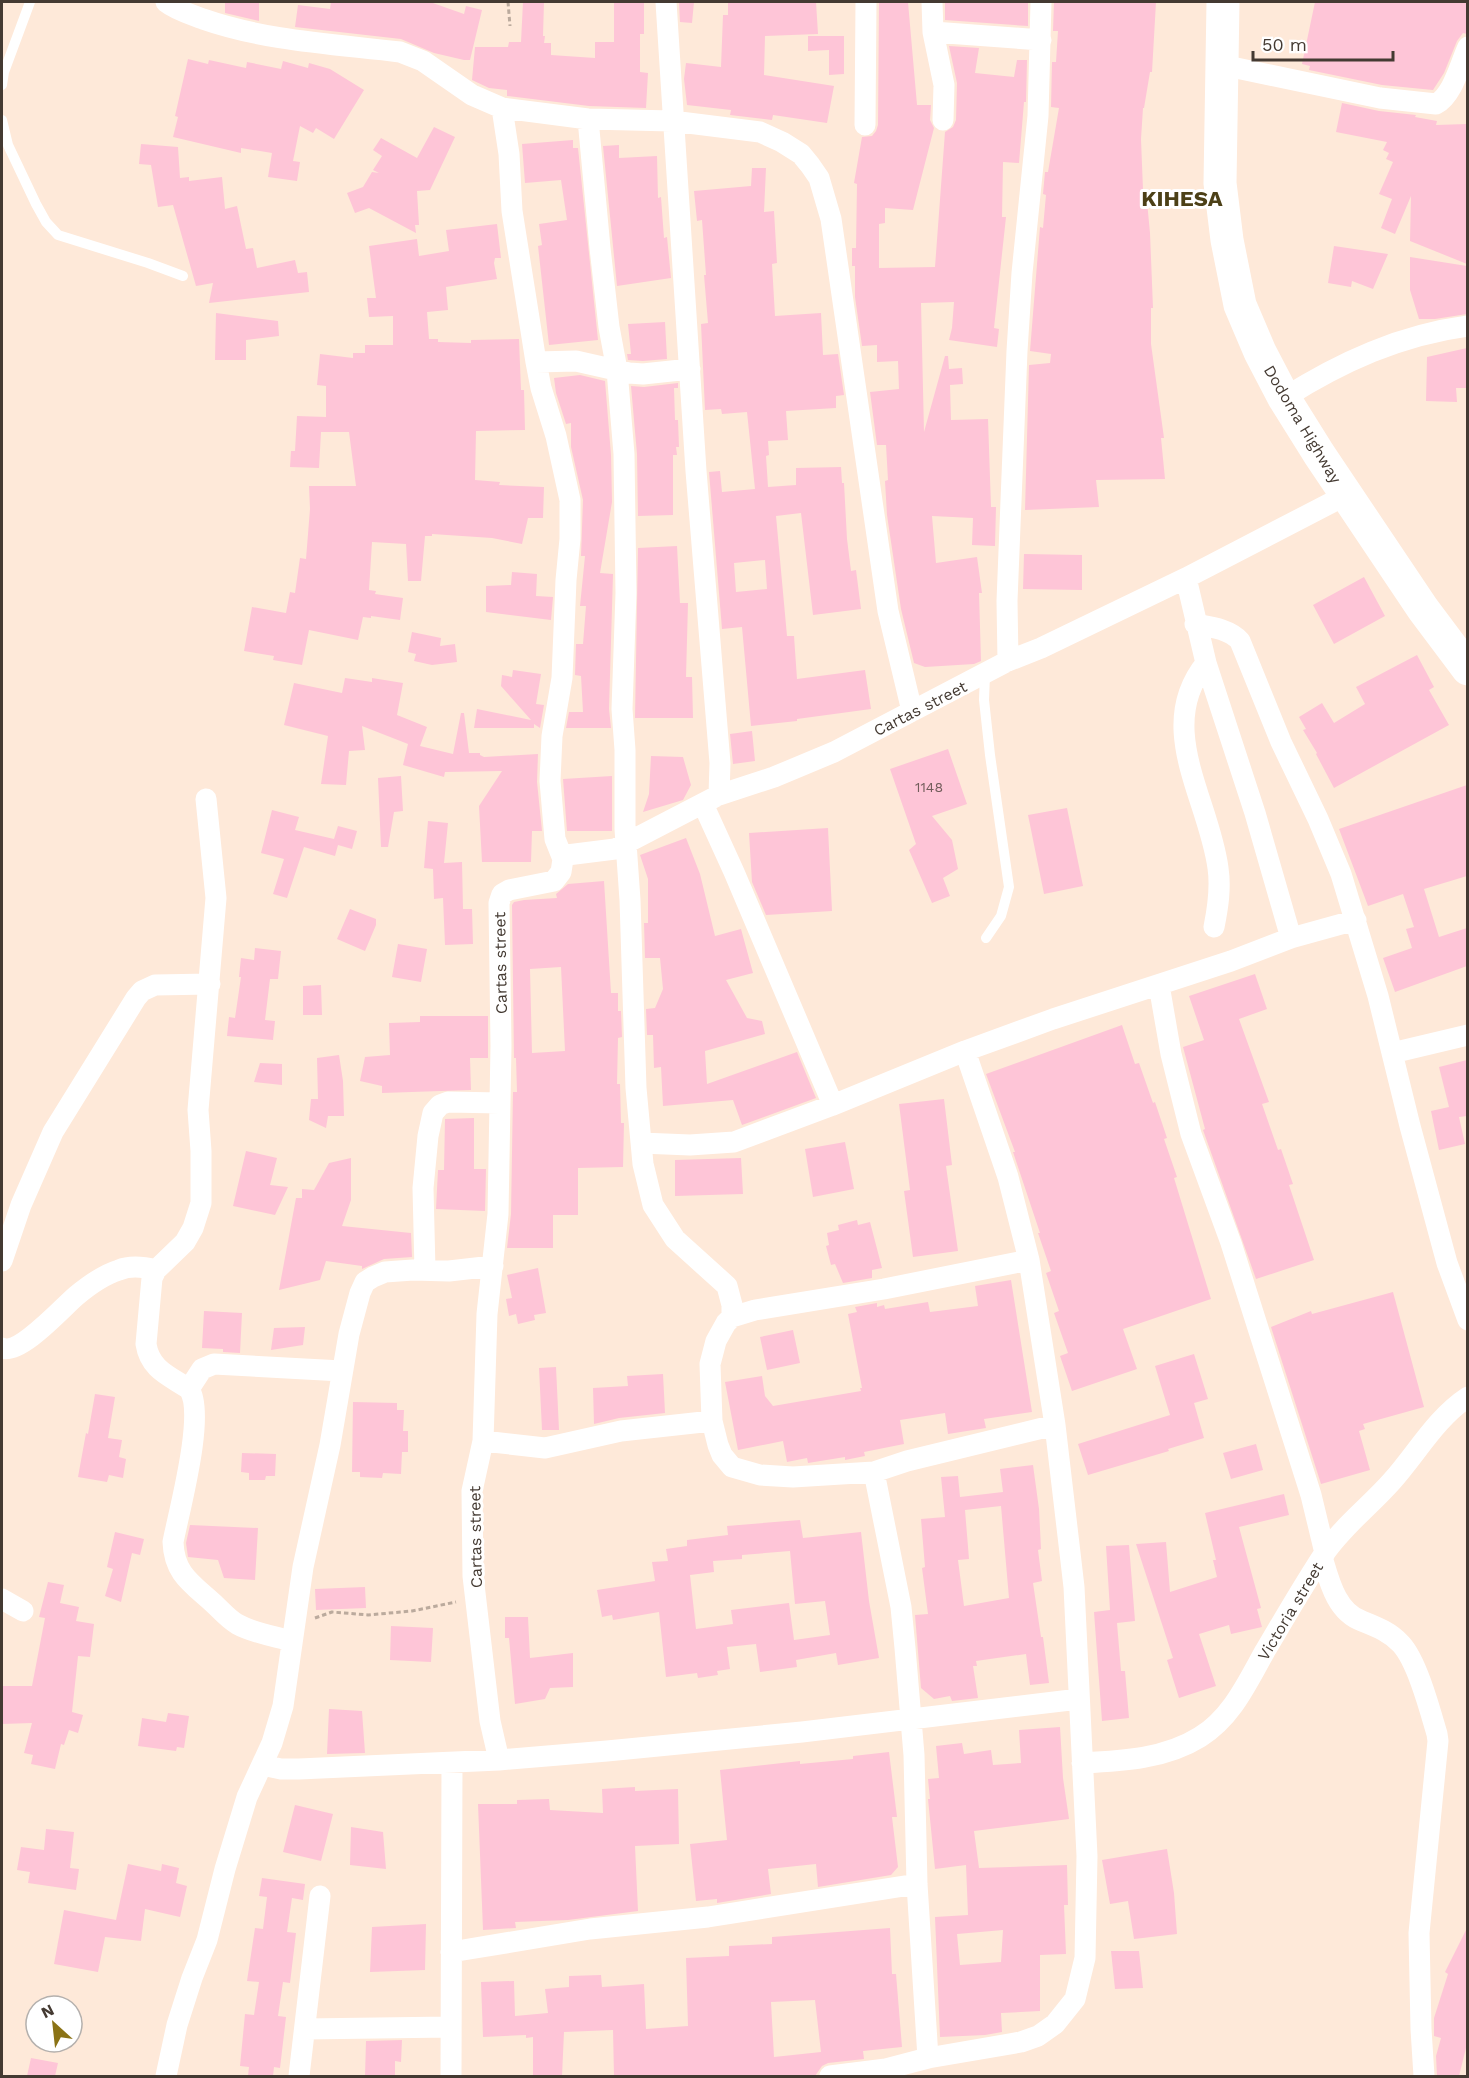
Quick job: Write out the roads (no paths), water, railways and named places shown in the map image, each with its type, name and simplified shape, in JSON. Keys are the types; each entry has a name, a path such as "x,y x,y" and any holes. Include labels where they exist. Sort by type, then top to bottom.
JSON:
{"highway":[{"name":"Dodoma Highway","path":"1223,2 1220,183 1227,240 1240,305 1260,352 1284,398 1423,609 1466,662"}],"street":[{"path":"166,2 172,7 235,30 400,52 423,61 472,95 502,108 588,118 672,121 760,132 801,154 819,178 831,219 888,611 912,711"},
{"path":"666,2 696,471 718,743 711,800 730,863 833,1105"},
{"path":"865,125 866,2"},
{"path":"932,2 933,32 944,85 943,120"},
{"path":"1008,661 1007,601 1017,351 1022,273 1038,116 1041,2"},
{"path":"933,32 1041,40"},
{"path":"1222,65 1380,98 1436,104 1442,101 1450,87 1467,47"},
{"path":"502,108 512,211 536,362 570,500 562,678 552,736 550,781 555,839 563,859"},
{"path":"588,118 607,310 617,370 624,454 626,581 622,709 636,1088 641,1143 647,1184 653,1205 675,1239 727,1286 732,1305 732,1317"},
{"path":"1284,398 1351,359 1422,334 1467,326"},
{"path":"536,362 576,361 643,374 690,369"},
{"name":"Cartas street","path":"499,1760 490,1721 476,1596 472,1491 483,1441 487,1314 498,1214 501,1046 498,922 500,897 504,892 518,886 554,881 561,872 563,859 570,854 610,850 711,800 834,752 1008,661 1041,648 1185,578 1346,495"},
{"path":"1185,578 1206,663 1255,813 1292,938"},
{"path":"1195,624 1214,627 1234,634 1240,641 1281,742 1318,819 1341,874 1378,996 1444,1252 1467,1320"},
{"path":"1206,663 1196,675 1190,688 1185,705 1184,732 1186,757 1206,817 1218,866 1220,883 1214,927"},
{"path":"206,799 216,898 198,1110 201,1203 193,1228 185,1242 156,1270 150,1285 146,1344 147,1353 161,1372 189,1389 195,1407 194,1436 172,1542 173,1554 180,1570 189,1583 238,1625 257,1632 293,1634"},
{"path":"641,1143 690,1145 734,1142 1053,1019 1231,962 1292,938 1356,920"},
{"path":"2,1261 21,1205 53,1132 136,998 142,991 155,985 210,984"},
{"path":"1159,985 1171,1054 1191,1134 1231,1244 1311,1496 1324,1555 1338,1600 1355,1618 1385,1631 1399,1641 1411,1657 1437,1734 1419,1933 1424,2076"},
{"path":"1392,1053 1467,1035"},
{"path":"830,2076 886,2069 928,2058 1030,2040 1055,2024 1075,1999 1085,1958 1087,1856 1074,1587 1055,1425 1029,1260 1008,1177 965,1052"},
{"path":"425,1270 423,1188 428,1136 433,1113 448,1102 500,1103"},
{"path":"1029,1260 884,1289 755,1310 732,1317 716,1341 710,1364 712,1421 722,1455 732,1467 759,1475 793,1478 874,1472 907,1461 1055,1425"},
{"path":"166,2076 177,2025 207,1940 247,1797 272,1743 283,1706 303,1567 330,1445 349,1334 360,1293 365,1282 385,1272 448,1271 493,1266"},
{"path":"2,1352 42,1329 75,1297 108,1275 131,1267 156,1270"},
{"path":"189,1389 202,1369 214,1364 342,1371"},
{"name":"Victoria street","path":"1082,1763 1151,1756 1185,1746 1224,1718 1244,1690 1324,1555 1345,1528 1390,1483 1440,1421 1457,1404 1467,1398"},
{"path":"483,1441 545,1448 621,1431 712,1421"},
{"path":"874,1472 901,1607 912,1719 917,1884 928,2058"},
{"path":"2,1599 23,1611"},
{"path":"262,1765 281,1769 299,1769 499,1760 802,1732 1079,1699"},
{"path":"451,2076 452,1763"},
{"path":"451,1952 590,1929 708,1917 917,1884"},
{"path":"299,2076 320,1896"},
{"path":"305,2029 450,2027"}],"lane":[{"path":"2,85 4,72 30,2"},
{"path":"2,120 8,145 36,204 46,222 58,235 183,276"},
{"path":"985,674 984,700 990,755 1009,887 1001,916 986,938"}],"district":[{"name":"KIHESA","path":"1182,198"}]}
